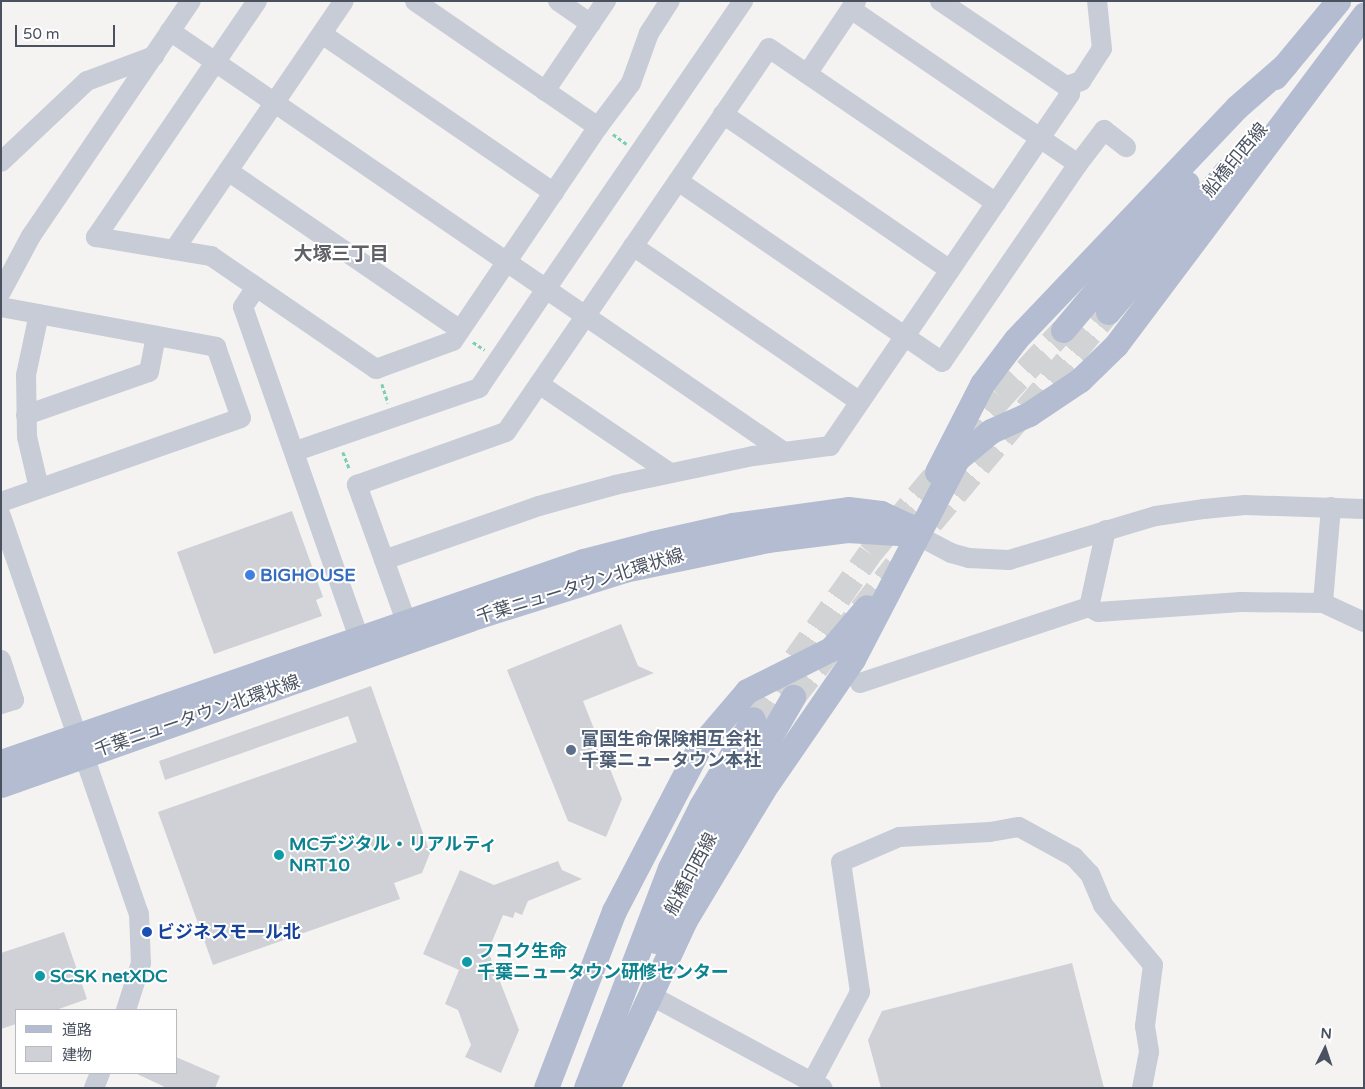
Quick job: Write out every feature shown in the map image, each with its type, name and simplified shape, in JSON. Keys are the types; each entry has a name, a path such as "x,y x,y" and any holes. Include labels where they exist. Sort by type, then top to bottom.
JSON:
{"main road":[{"path":"607,1088 685,920 732,842 853,659 909,532 982,384 1016,339 1237,106 1284,65 1338,1"},
{"name":"船橋印西線","path":"1108,312 1364,10"},
{"path":"546,1088 614,911 646,844 700,746 748,691 831,649 849,632 866,610 909,532 957,459 991,431 1029,414 1080,380 1116,345 1364,15"},
{"name":"船橋印西線","path":"1063,330 1284,65"},
{"name":"千葉ニュータウン北環状線","path":"1,785 82,745 404,629 680,555 847,530 909,532"},
{"name":"船橋印西線","path":"594,1088 628,1002 679,892 793,697"},
{"name":"船橋印西線","path":"586,1088 670,868 701,806 753,719"},
{"name":"千葉ニュータウン北環状線","path":"1,762 82,745"}],"street":[{"path":"1,292 31,236 191,1"},
{"path":"257,1 96,237 211,256 376,369 453,341 598,127 631,83 650,33 670,1"},
{"path":"174,250 344,1"},
{"path":"415,1 598,127"},
{"path":"558,1 591,24"},
{"path":"546,91 606,1"},
{"path":"296,451 479,388 743,1"},
{"path":"940,1 1062,85 1070,86 1081,81 1102,49 1097,1"},
{"path":"807,74 853,5 1078,164"},
{"path":"170,31 784,452"},
{"path":"322,34 554,193"},
{"path":"404,629 384,560 357,485 506,432 769,48 996,204"},
{"path":"1,162 87,81 154,56"},
{"path":"384,560 539,506 670,473 784,452 830,446 1070,94 1070,86"},
{"path":"724,114 950,270"},
{"path":"678,181 942,362 1078,164 1104,130 1126,147"},
{"path":"228,171 459,331"},
{"path":"633,246 860,402"},
{"path":"256,287 243,307 296,451 356,626"},
{"path":"1,307 216,347 241,418 1,502"},
{"path":"39,314 26,375 27,437 39,488"},
{"path":"26,415 149,372 156,336"},
{"path":"539,384 670,473"},
{"path":"909,532 951,553 969,558 1009,560 1036,555 1106,530 1204,509 1245,505 1364,509"},
{"path":"1323,603 1331,507"},
{"path":"1,516 82,745 139,914 140,962 126,1009"},
{"path":"1089,607 1106,530"},
{"path":"860,683 1089,607 1098,612 1114,613 1241,602 1323,603 1364,622"},
{"path":"1,660 14,700 1,704"},
{"path":"650,996 818,1085 860,992 841,862 899,837 990,832 1019,827 1074,857 1085,868 1103,905 1152,965 1145,1026 1149,1052 1142,1088"},
{"path":"94,1088 100,1074"}],"path":[{"path":"598,127 640,152"},
{"path":"459,331 498,359"},
{"path":"376,369 393,417"},
{"path":"338,436 357,485"}],"building":[{"name":"BIGHOUSE","path":"292,511 323,597 316,600 322,616 214,654 177,552"},
{"name":"富国生命保険相互会社 千葉ニュータウン本社","path":"621,624 638,666 654,673 583,701 622,799 606,837 568,821 507,670"},
{"name":"MCデジタル・リアルティ NRT10","path":"371,686 430,853 422,873 394,883 400,899 213,965 158,812 357,742 348,716 165,780 159,761"},
{"name":"フコク生命 千葉ニュータウン研修センター","path":"558,861 562,870 582,879 528,901 522,915 515,912 513,918 503,915 488,951 519,1030 501,1073 465,1057 471,1045 458,1010 445,1004 459,970 423,954 460,870 494,885"},
{"name":"SCSK netXDC","path":"64,932 87,999 59,1009 15,1009 15,1024 1,1029 1,953"},
{"path":"1072,963 1104,1088 881,1088 868,1040 882,1011"},
{"path":"178,1058 220,1076 215,1088 167,1088 137,1074 178,1074"}],"tunnel":[{"path":"931,522 1108,312"},
{"path":"753,719 870,553 1001,397 1063,330"},
{"path":"793,697 896,565"}],"place":[{"name":"BIGHOUSE","path":"250,575"},
{"name":"富国生命保険相互会社 千葉ニュータウン本社","path":"571,750"},
{"name":"MCデジタル・リアルティ NRT10","path":"279,855"},
{"name":"ビジネスモール北","path":"147,932"},
{"name":"フコク生命 千葉ニュータウン研修センター","path":"467,962"},
{"name":"SCSK netXDC","path":"40,976"}],"district":[{"name":"大塚三丁目","path":"341,255"}]}
